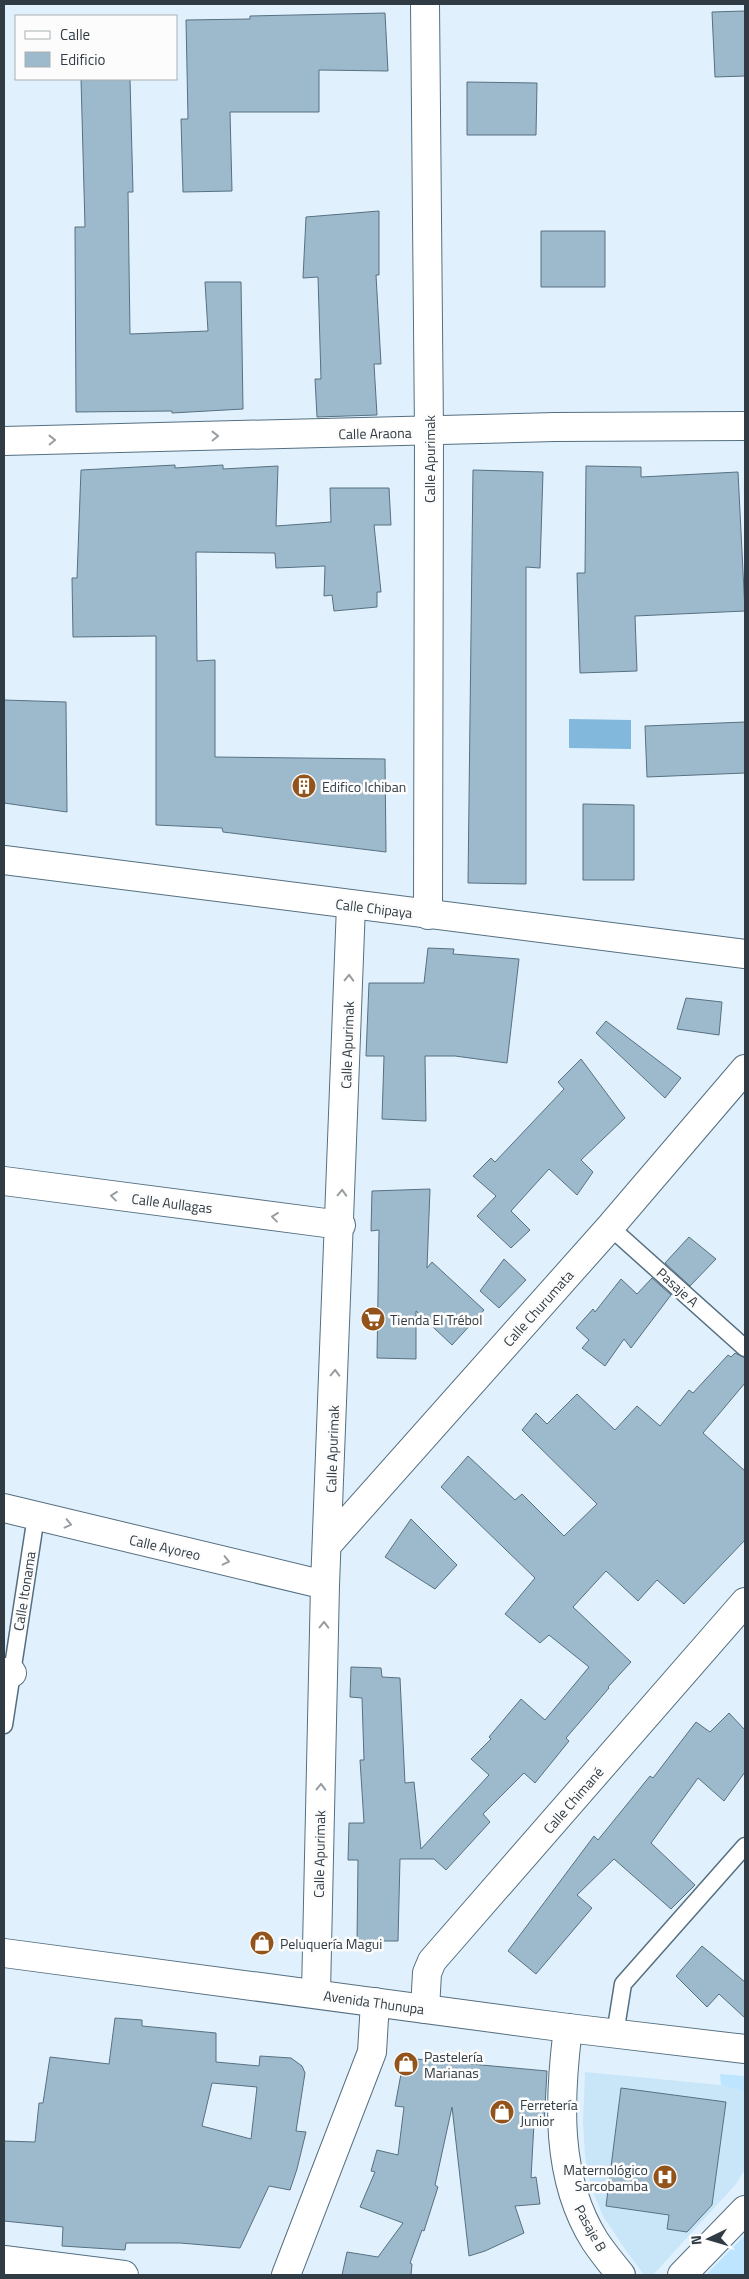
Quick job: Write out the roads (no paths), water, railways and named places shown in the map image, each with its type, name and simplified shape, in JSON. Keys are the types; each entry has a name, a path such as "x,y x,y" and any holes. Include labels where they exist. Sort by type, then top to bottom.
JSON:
{"street":[{"name":"Calle Apurimak","path":"425,4 429,432 428,915"},
{"name":"Calle Araona","path":"4,441 429,432 555,427 745,426"},
{"name":"Calle Chipaya","path":"4,860 745,954"},
{"name":"Calle Apurimak","path":"316,1994 325,1585 341,1225 352,905"},
{"name":"Calle Churumata","path":"328,1544 610,1227 745,1069"},
{"name":"Calle Aullagas","path":"4,1182 341,1225"},
{"name":"Calle Ayoreo","path":"4,1508 325,1585"},
{"name":"Calle Chimané","path":"425,2009 427,1973 432,1960 745,1602"},
{"name":"Avenida Thunupa","path":"4,1953 568,2028 745,2049"},
{"path":"286,2275 372,2052 374,2002"},
{"name":"Pasaje B","path":"568,2028 563,2072 565,2159 576,2201 595,2241 620,2275"},
{"path":"682,2275 745,2210"},
{"path":"4,2260 124,2275"}],"lane":[{"name":"Pasaje A","path":"610,1227 745,1348"},
{"name":"Calle Itonama","path":"4,1725 8,1672 36,1516"},
{"path":"615,2034 623,1984 745,1846"}],"place":[{"name":"Edifico Ichiban","path":"304,786"},
{"name":"Tienda El Trébol","path":"373,1319"},
{"name":"Peluquería Magui","path":"262,1943"},
{"name":"Pastelería Marianas","path":"406,2064"},
{"name":"Ferretería Junior","path":"502,2112"},
{"name":"Maternológico Sarcobamba","path":"665,2177"}]}
